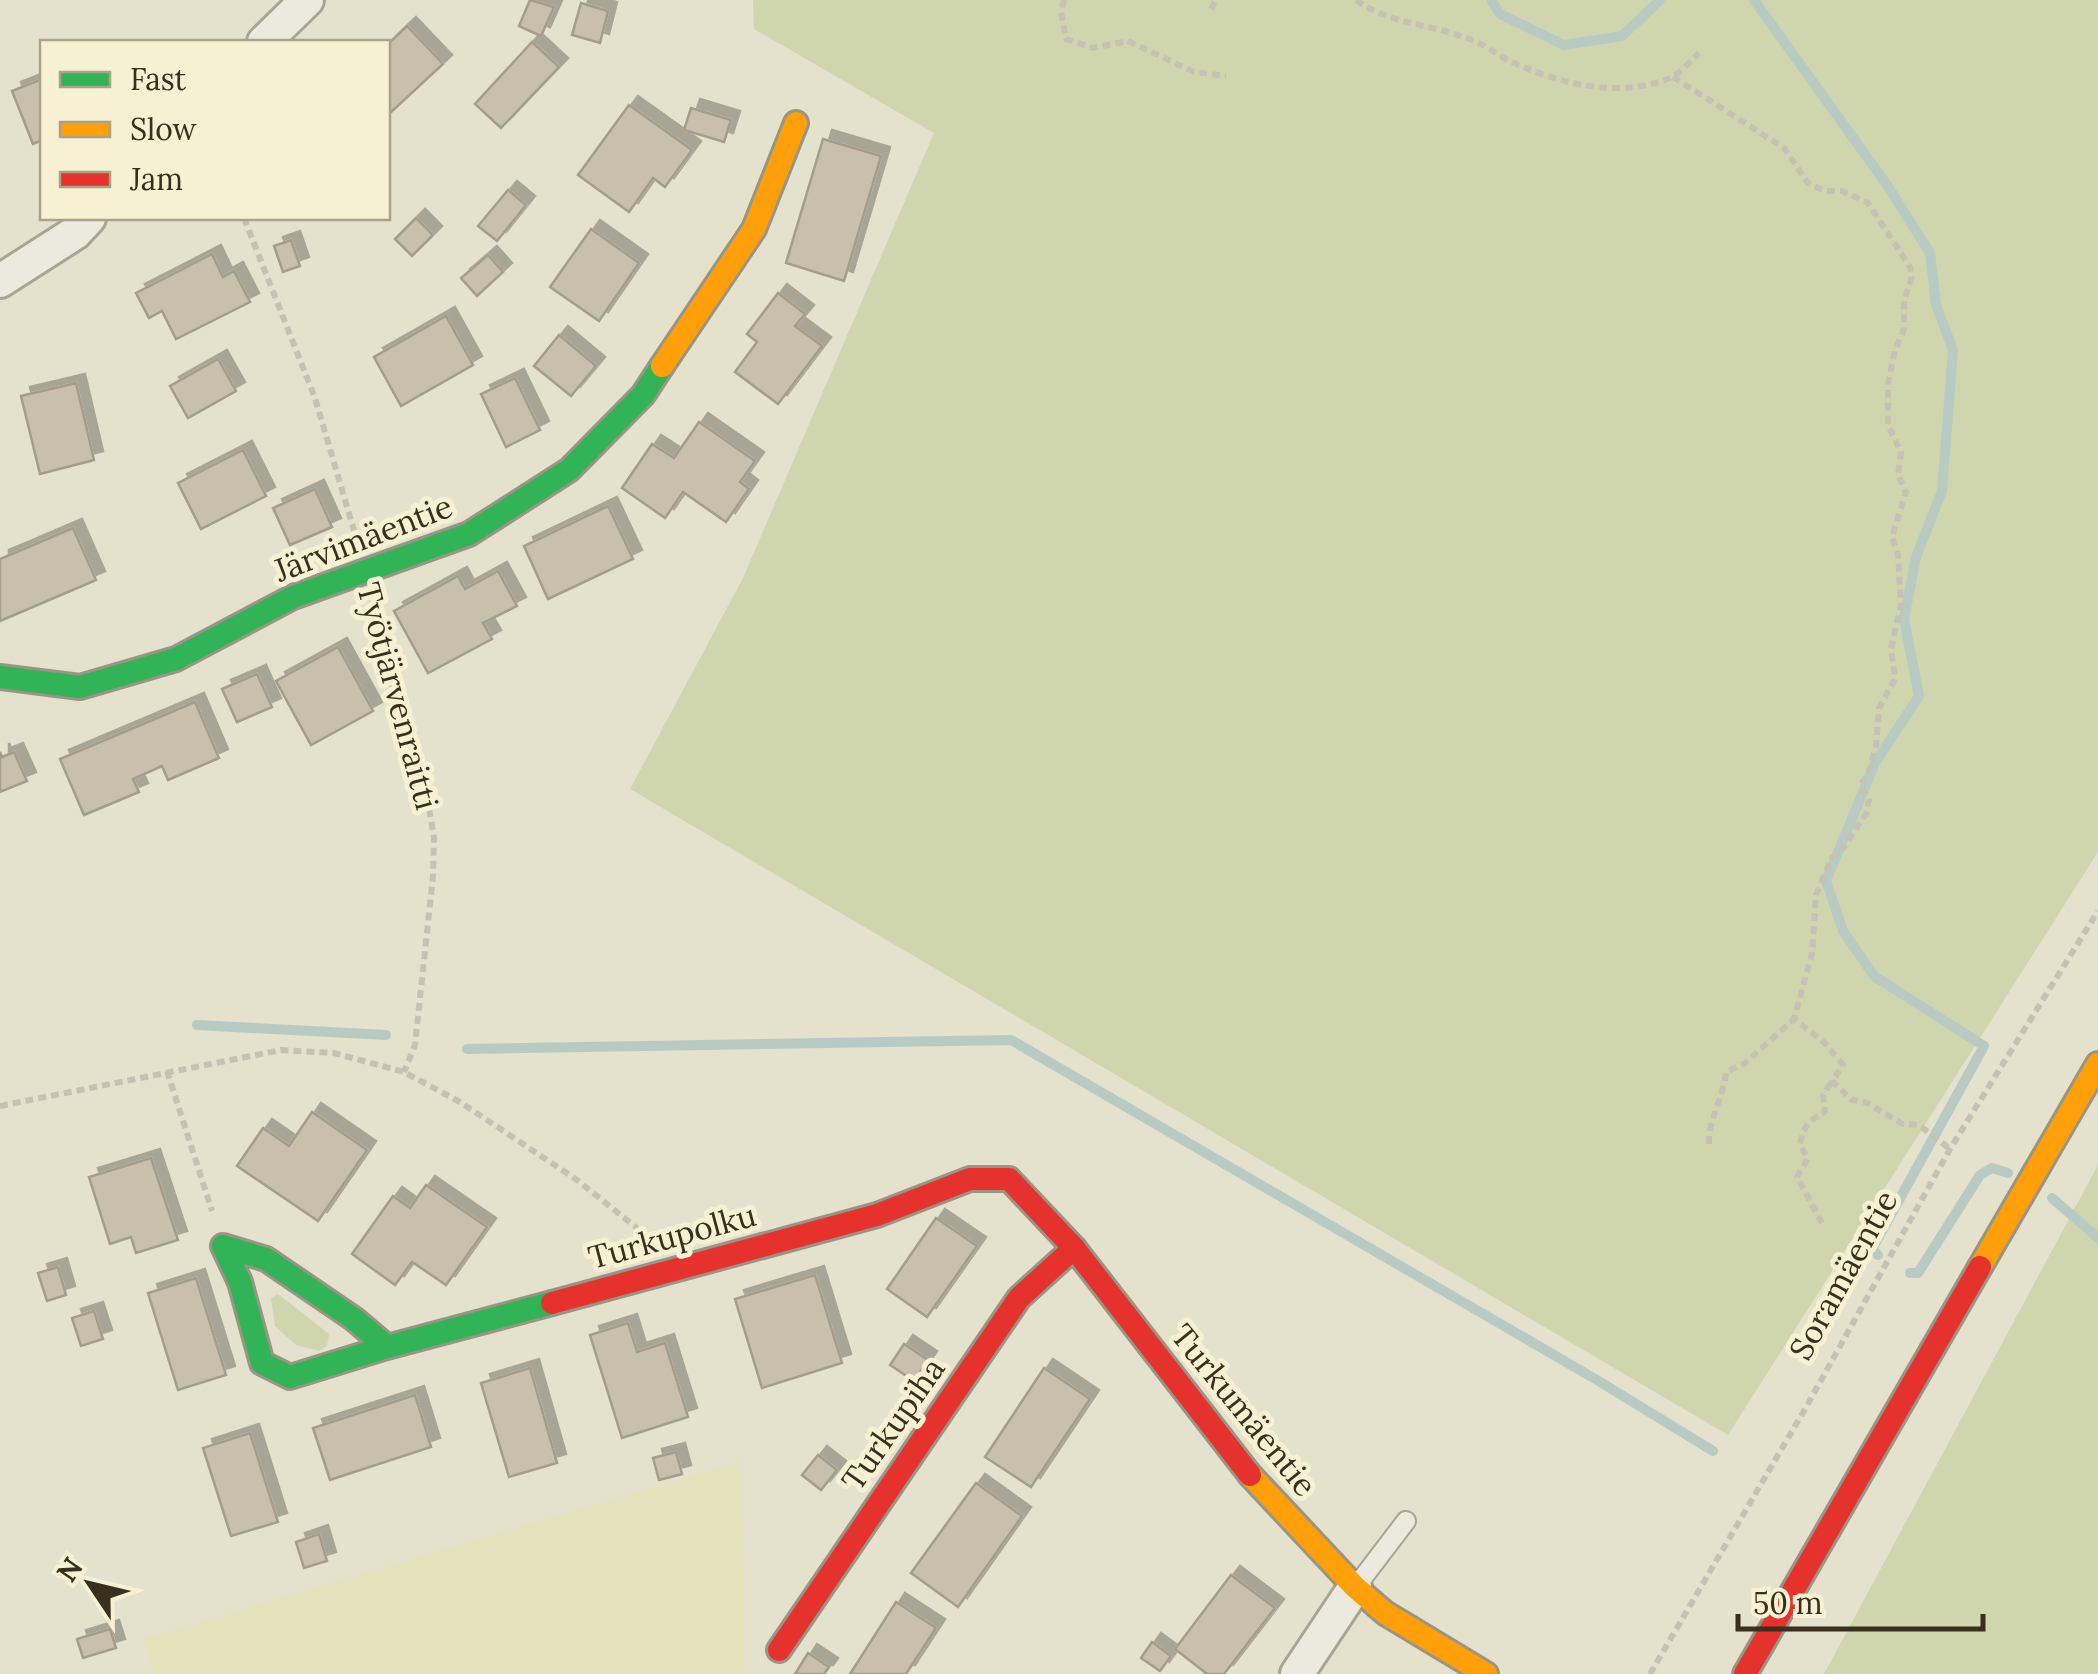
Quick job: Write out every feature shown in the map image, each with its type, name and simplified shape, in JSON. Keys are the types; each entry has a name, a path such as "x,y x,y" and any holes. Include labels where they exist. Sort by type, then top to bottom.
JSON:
{"street":[{"path":"266,40 307,0"},
{"name":"Järvimäentie","path":"0,677 80,688 176,659 293,596 469,534 569,470 643,395 754,229 796,123"},
{"path":"0,281 75,233 87,220"},
{"path":"1745,1674 2098,1064"},
{"name":"Turkupolku","path":"223,1246 240,1282 262,1363 290,1377 387,1347 878,1215 970,1179"},
{"name":"Turkumäentie","path":"970,1179 1009,1180 1074,1248 1247,1472 1355,1587 1385,1613 1486,1674"},
{"path":"223,1246 266,1259 354,1319 387,1347"},
{"name":"Turkupiha","path":"778,1650 1019,1298 1074,1248"},
{"path":"1298,1674 1355,1587"}],"lane":[{"path":"1355,1587 1406,1521"}],"path":[{"path":"1064,0 1061,12 1066,39 1093,48 1128,41 1194,72 1226,76"},
{"path":"1211,9 1216,0"},
{"path":"1356,0 1390,18 1473,40 1550,78 1587,86 1626,88 1673,77 1698,52"},
{"path":"1673,77 1784,148 1808,183 1825,191 1842,191 1868,203 1910,267 1912,277 1904,300 1904,330 1888,384 1888,425 1901,452 1898,474 1906,492 1892,538 1898,555 1901,604 1890,648 1895,678 1879,708 1876,746 1860,786 1869,800 1866,814 1831,859 1816,894 1812,954 1794,1019 1745,1063 1726,1072 1724,1092 1709,1129 1710,1144"},
{"name":"Työtjärvenraitti","path":"245,220 319,410 386,664 428,802 434,838 433,876 415,1045 404,1072"},
{"name":"Soramäentie","path":"1650,1674 1805,1409 1950,1148 2098,911"},
{"path":"1794,1019 1825,1043 1842,1065 1822,1095 1825,1112 1808,1122 1802,1130 1800,1145 1808,1158 1797,1176 1822,1222"},
{"path":"0,1106 281,1050 334,1053 404,1072 460,1102 576,1180 657,1244"},
{"path":"167,1071 223,1246"},
{"path":"1832,1081 1852,1100 1895,1116 1903,1124 1919,1126 1950,1148"}],"green space":[{"path":"753,0 2098,0 2098,852 1728,1435 630,789 743,578 934,133 754,29"},
{"path":"2098,1165 2098,1674 1824,1674"},
{"path":"278,1294 329,1334 327,1346 319,1351 296,1345 275,1326 271,1298"},
{"path":"742,1461 744,1674 154,1674 144,1639"}],"building":[{"path":"530,0 554,7 541,36 519,26"},
{"path":"581,3 608,11 600,43 572,35"},
{"path":"407,26 443,64 390,113 390,42"},
{"path":"532,42 559,67 501,128 475,104"},
{"path":"40,80 40,141 33,144 12,91"},
{"path":"629,105 692,150 665,187 653,178 629,212 578,175"},
{"path":"691,108 731,120 724,142 684,130"},
{"path":"823,139 881,156 844,281 786,263"},
{"path":"508,190 526,205 497,241 478,226"},
{"path":"416,218 433,235 412,256 395,239"},
{"path":"591,229 639,263 599,321 550,287"},
{"path":"291,240 300,266 283,272 274,246"},
{"path":"212,254 223,277 234,271 250,302 176,339 162,311 149,318 136,293"},
{"path":"488,255 503,272 477,296 461,278"},
{"path":"778,293 805,314 795,326 822,346 778,404 735,372 757,342 747,334"},
{"path":"446,316 473,365 401,406 374,357"},
{"path":"559,335 596,366 571,396 534,366"},
{"path":"218,359 236,391 188,418 170,386"},
{"path":"515,378 540,430 506,447 481,394"},
{"path":"76,383 94,460 40,474 21,396"},
{"path":"699,422 755,461 740,482 749,489 726,522 683,492 665,518 622,488 652,444 674,458"},
{"path":"243,450 266,496 201,529 178,483"},
{"path":"315,489 332,527 290,545 273,508"},
{"path":"608,506 633,559 548,599 524,546"},
{"path":"73,528 96,580 0,621 0,559"},
{"path":"498,571 517,606 483,623 492,639 428,673 394,611 458,576 465,589"},
{"path":"338,647 373,711 311,745 276,681"},
{"path":"257,674 272,707 237,722 222,689"},
{"path":"195,702 219,758 168,780 162,766 133,779 139,792 84,815 60,759"},
{"path":"0,752 2,757 14,752 27,781 0,792"},
{"path":"312,1112 367,1150 318,1221 237,1166 263,1128 289,1146"},
{"path":"151,1158 178,1240 136,1253 131,1237 110,1244 89,1177"},
{"path":"426,1185 487,1227 446,1285 412,1262 395,1285 352,1254 393,1196 410,1208"},
{"path":"936,1218 977,1246 927,1317 887,1289"},
{"path":"58,1267 66,1295 47,1301 38,1273"},
{"path":"815,1275 842,1363 762,1388 735,1299"},
{"path":"196,1278 226,1375 178,1390 148,1293"},
{"path":"94,1311 103,1339 81,1346 72,1318"},
{"path":"628,1323 637,1352 665,1343 688,1417 622,1438 590,1335"},
{"path":"904,1344 928,1360 914,1381 890,1365"},
{"path":"530,1368 557,1463 509,1477 481,1383"},
{"path":"1044,1368 1090,1399 1031,1487 985,1457"},
{"path":"415,1395 431,1447 330,1480 313,1428"},
{"path":"250,1433 278,1522 231,1536 203,1448"},
{"path":"676,1452 682,1474 659,1480 653,1458"},
{"path":"818,1455 837,1470 821,1490 802,1475"},
{"path":"976,1483 1022,1516 958,1607 911,1573"},
{"path":"319,1534 327,1561 304,1568 296,1542"},
{"path":"1231,1575 1275,1608 1224,1674 1207,1674 1175,1649"},
{"path":"896,1602 936,1628 906,1674 850,1674"},
{"path":"110,1629 116,1648 83,1658 77,1639"},
{"path":"1152,1642 1171,1656 1160,1671 1141,1658"},
{"path":"808,1653 829,1667 824,1674 795,1674"}],"waterway":[{"path":"1491,0 1500,14 1564,45 1622,36 1660,0"},
{"path":"1754,0 1887,185 1930,253 1936,305 1953,350 1942,491 1916,557 1904,619 1919,696 1875,763 1826,881 1843,931 1874,976 1984,1046 1872,1249 1878,1255"},
{"path":"197,1025 386,1035"},
{"path":"467,1049 1011,1040 1713,1451"},
{"path":"1910,1273 1918,1273 1980,1175 1992,1168 2008,1173"},
{"path":"2052,1198 2098,1238"}],"traffic: fast":[{"path":"0,677 80,687 176,659 293,597 469,534 569,470 643,395 662,366"},
{"path":"387,1347 290,1377 262,1363 240,1282 223,1246 266,1259 354,1319 387,1347 552,1303"}],"traffic: slow":[{"path":"662,366 754,229 796,123"},
{"path":"1980,1267 2098,1064"},
{"path":"1250,1475 1355,1587 1385,1613 1486,1674"}],"traffic: jam":[{"path":"552,1303 877,1215 970,1179 1009,1179 1074,1248 1250,1475"},
{"path":"779,1650 1019,1298 1074,1248"},
{"path":"1745,1674 1980,1267"}]}
